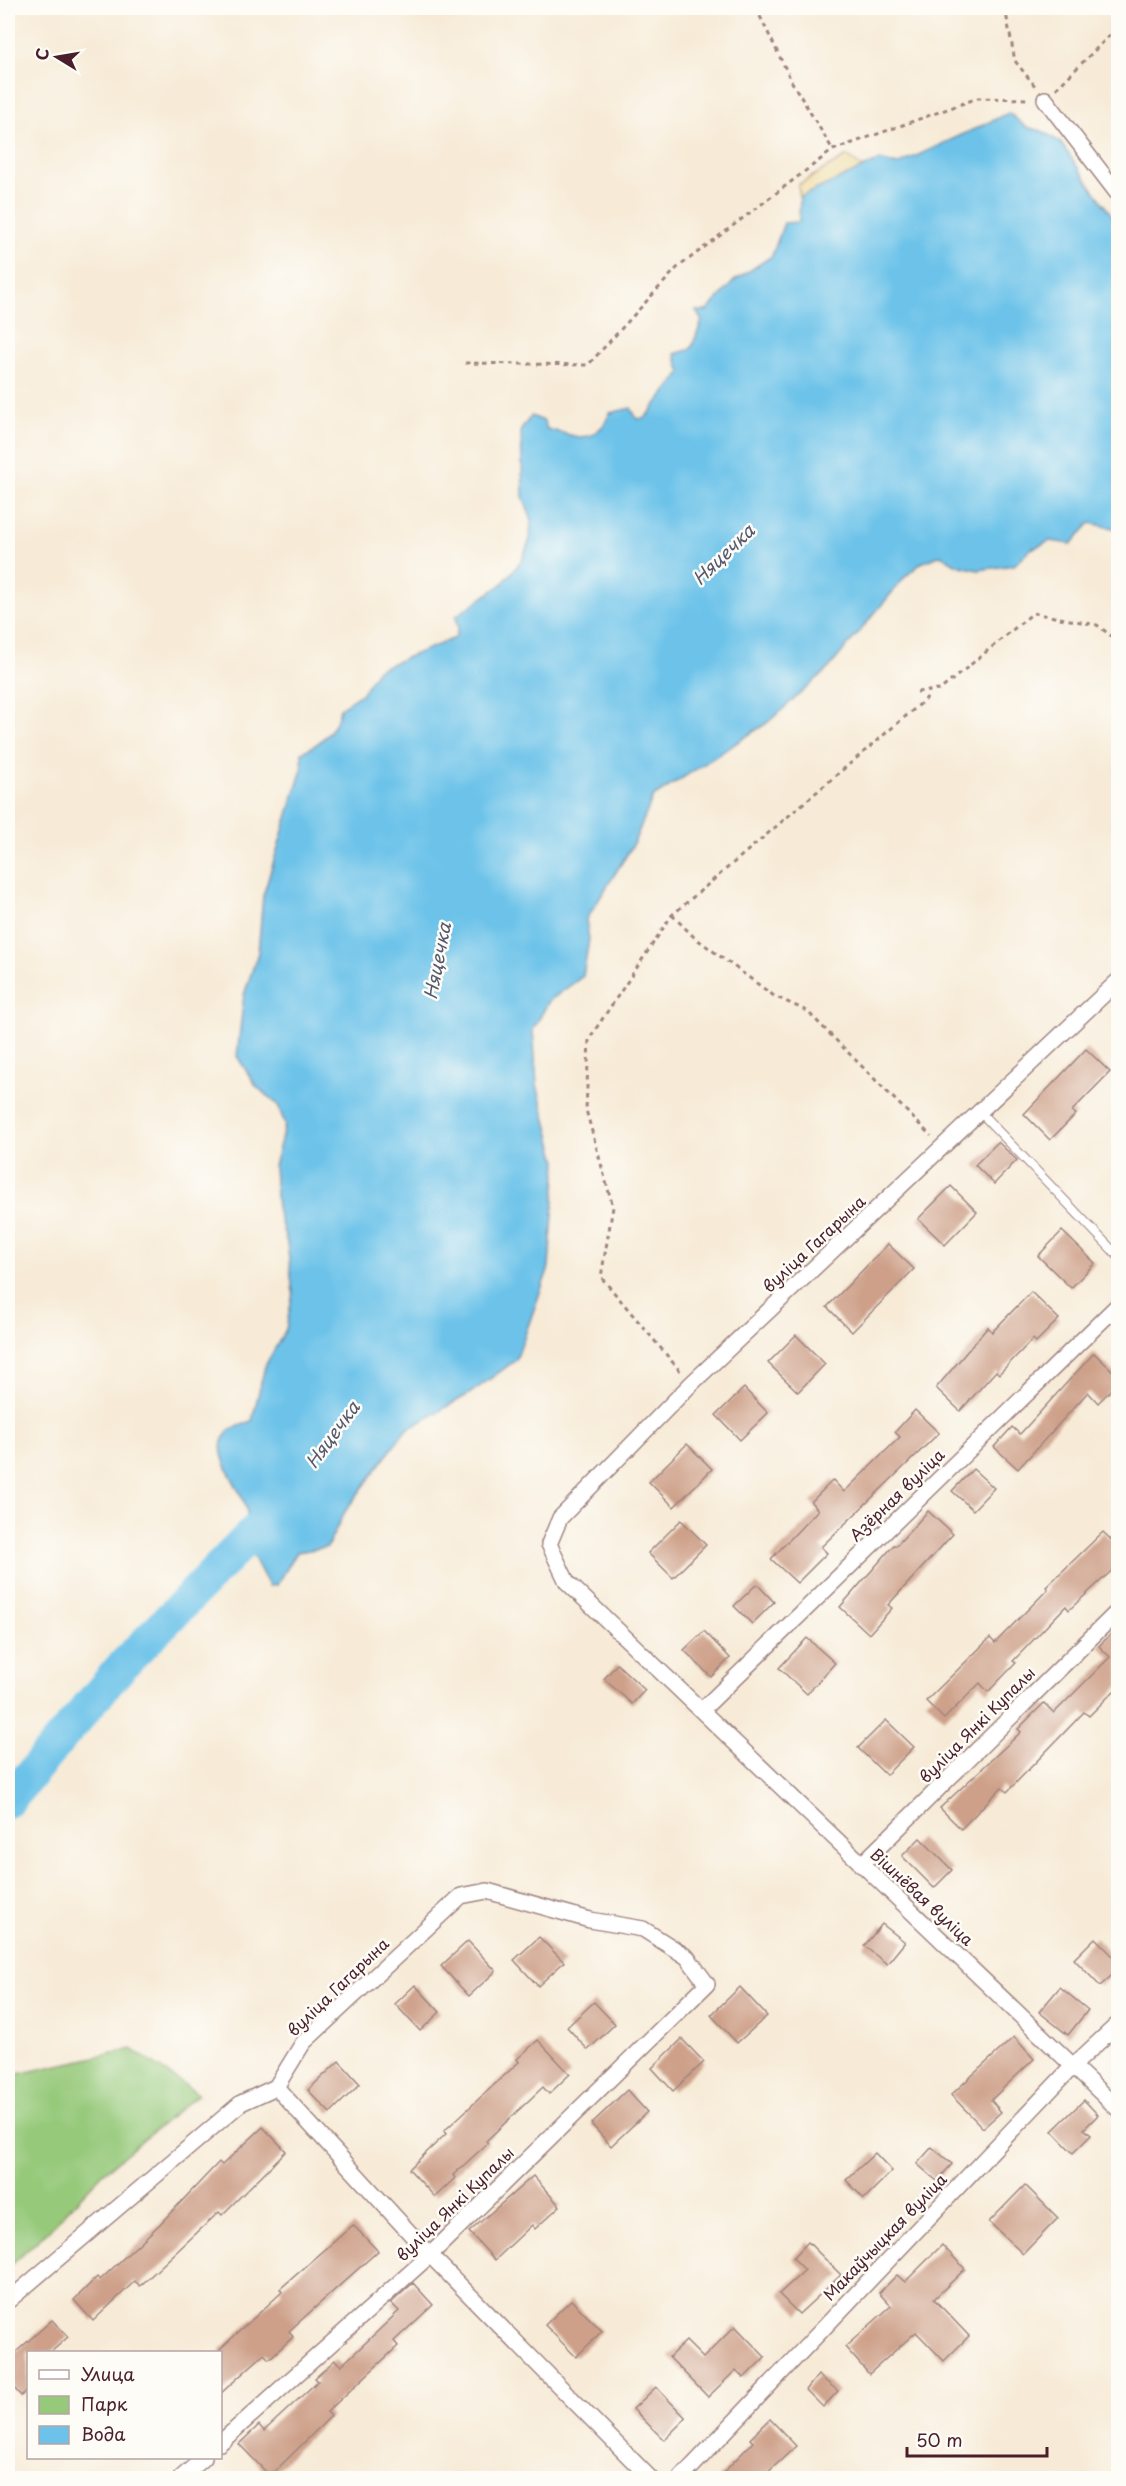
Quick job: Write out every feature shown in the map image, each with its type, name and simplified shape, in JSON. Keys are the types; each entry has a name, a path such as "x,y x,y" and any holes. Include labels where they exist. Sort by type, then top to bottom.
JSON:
{"street":[{"path":"1045,99 1119,194"},
{"name":"вуліца Гагарына","path":"549,1544 560,1518 691,1383 1119,981"},
{"name":"Азёрная вуліца","path":"702,1710 1119,1305"},
{"name":"Вішнёвая вуліца","path":"549,1544 567,1582 1119,2109"},
{"name":"вуліца Янкі Купалы","path":"861,1865 1119,1611"},
{"name":"вуліца Гагарына","path":"276,2087 303,2043 461,1896 487,1891 590,1920 643,1929 687,1957 707,1984"},
{"name":"вуліца Янкі Купалы","path":"222,2441 430,2255 707,1984"},
{"name":"Макаўчыцкая вуліца","path":"681,2478 1074,2065 1119,2024"},
{"path":"8,2301 241,2103 276,2087 430,2255 650,2478"},
{"path":"181,2478 202,2459"}],"lane":[{"path":"980,1112 1119,1256"}],"path":[{"path":"756,8 793,84 833,150"},
{"path":"1005,8 1015,61 1045,99"},
{"path":"465,363 588,365 677,268 833,150 978,98 1045,99 1119,27"},
{"path":"917,692 940,690 1033,613 1096,625 1119,641"},
{"path":"691,1383 601,1277 613,1207 586,1110 589,1039 672,915 926,699 929,691"},
{"path":"672,915 694,937 774,996 807,1011 943,1148"}],"green space":[{"path":"132,2049 198,2094 103,2173 48,2231 8,2268 8,2076"}],"sand":[{"path":"847,156 863,168 800,197 798,185"}],"water":[{"path":"1009,113 1026,127 1042,131 1060,142 1118,224 1118,529 1090,523 1071,544 1050,541 1031,549 1014,565 978,570 957,565 941,555 921,563 905,577 828,669 767,723 653,797 633,845 586,920 589,939 583,976 549,1001 533,1030 537,1085 557,1162 549,1267 516,1360 469,1394 406,1430 346,1510 327,1547 297,1552 277,1585 269,1586 247,1545 231,1539 244,1528 247,1517 246,1507 225,1463 222,1442 229,1430 252,1421 265,1366 286,1329 293,1293 287,1243 277,1209 274,1166 285,1125 278,1105 256,1086 237,1056 244,995 258,953 263,896 302,769 302,752 327,735 336,722 340,708 361,694 378,669 455,638 458,629 456,616 502,584 522,560 530,539 531,518 523,496 521,430 531,416 544,421 547,429 578,437 591,436 604,425 610,413 631,408 637,419 645,418 681,373 675,354 691,349 702,321 696,311 707,311 734,281 772,256 784,223 799,222 800,197 880,160 897,165"}],"building":[{"path":"1086,1049 1110,1072 1072,1111 1076,1114 1050,1140 1024,1114"},
{"path":"998,1142 1017,1160 994,1184 975,1165"},
{"path":"951,1186 977,1212 945,1245 918,1219"},
{"path":"1062,1231 1095,1263 1071,1288 1038,1256"},
{"path":"888,1244 914,1269 852,1332 827,1307"},
{"path":"1031,1292 1059,1319 1036,1342 1033,1339 999,1374 996,1371 960,1411 936,1388 988,1327 992,1332"},
{"path":"796,1335 825,1364 798,1392 768,1363"},
{"path":"1094,1353 1119,1377 1119,1382 1098,1403 1088,1392 1018,1469 994,1447 1012,1427 1020,1434"},
{"path":"744,1388 768,1413 740,1440 716,1415"},
{"path":"915,1410 939,1433 821,1547 827,1553 797,1583 771,1559 818,1510 811,1502 833,1480 844,1492 900,1437 895,1432"},
{"path":"687,1444 712,1469 674,1507 649,1482"},
{"path":"973,1469 994,1488 973,1510 952,1491"},
{"path":"928,1511 953,1534 888,1605 892,1608 869,1634 840,1607 894,1545 896,1546"},
{"path":"681,1520 706,1545 673,1578 648,1553"},
{"path":"1103,1532 1119,1547 1119,1564 1069,1610 1066,1606 1013,1661 1016,1663 988,1692 980,1683 944,1719 926,1701 990,1638 995,1643 1048,1589 1046,1587"},
{"path":"757,1584 774,1602 752,1624 734,1606"},
{"path":"1119,1626 1119,1686 1089,1716 1084,1712 1007,1792 1002,1787 961,1829 940,1808 1021,1732 1018,1729 1044,1703 1054,1713 1110,1657 1099,1646"},
{"path":"704,1631 730,1658 711,1677 684,1650"},
{"path":"807,1638 835,1663 807,1694 779,1668"},
{"path":"617,1664 645,1690 632,1704 604,1679"},
{"path":"886,1720 914,1747 886,1775 858,1748"},
{"path":"920,1838 952,1870 934,1888 902,1856"},
{"path":"882,1924 905,1942 887,1964 864,1946"},
{"path":"539,1937 564,1962 538,1986 514,1960"},
{"path":"1095,1938 1119,1962 1119,1969 1100,1986 1074,1959"},
{"path":"468,1941 496,1971 469,1996 441,1966"},
{"path":"415,1985 440,2012 420,2031 395,2004"},
{"path":"740,1987 767,2016 737,2043 711,2015"},
{"path":"1060,1987 1088,2010 1068,2035 1039,2012"},
{"path":"594,2002 615,2024 588,2050 567,2027"},
{"path":"1014,2037 1034,2059 991,2100 1001,2112 983,2128 951,2095"},
{"path":"682,2039 704,2062 673,2091 652,2068"},
{"path":"538,2040 570,2074 549,2094 543,2087 486,2141 488,2143 453,2175 455,2178 435,2197 409,2169 446,2134 444,2131 519,2062 517,2059"},
{"path":"339,2061 360,2084 330,2113 308,2090"},
{"path":"627,2090 647,2112 611,2146 591,2124"},
{"path":"1084,2100 1098,2115 1084,2129 1091,2135 1073,2153 1052,2131"},
{"path":"263,2127 286,2151 222,2215 219,2212 140,2286 135,2281 93,2321 74,2300 97,2277 100,2280 159,2225 219,2162 222,2165"},
{"path":"932,2147 952,2164 937,2181 917,2164"},
{"path":"875,2153 892,2171 864,2199 846,2180"},
{"path":"533,2176 560,2206 535,2229 532,2225 495,2260 469,2232"},
{"path":"1025,2185 1058,2218 1023,2254 989,2222"},
{"path":"353,2225 378,2251 289,2331 293,2337 269,2359 264,2354 222,2392 222,2351 220,2349 282,2292 280,2289"},
{"path":"808,2242 841,2275 799,2314 779,2294 805,2270 793,2258"},
{"path":"942,2245 965,2269 934,2299 969,2336 944,2361 916,2332 869,2374 845,2347 891,2306 879,2293 897,2275 905,2282"},
{"path":"413,2283 433,2305 394,2341 398,2346 327,2412 331,2416 270,2476 239,2444 259,2425 264,2431 318,2381 315,2378 335,2360 341,2366 399,2311 391,2303"},
{"path":"571,2300 602,2331 576,2357 545,2325"},
{"path":"52,2320 68,2337 52,2351 27,2351 27,2390 21,2396 8,2381 8,2359"},
{"path":"735,2326 765,2357 744,2378 736,2370 708,2397 669,2357 686,2341 703,2358"},
{"path":"818,2375 838,2391 823,2407 806,2390"},
{"path":"656,2387 686,2418 664,2440 633,2409"},
{"path":"770,2419 796,2446 762,2478 718,2478 753,2442 750,2439"}],"waterway":[{"name":"Няцечка","path":"8,1801 121,1667 274,1511"}]}
